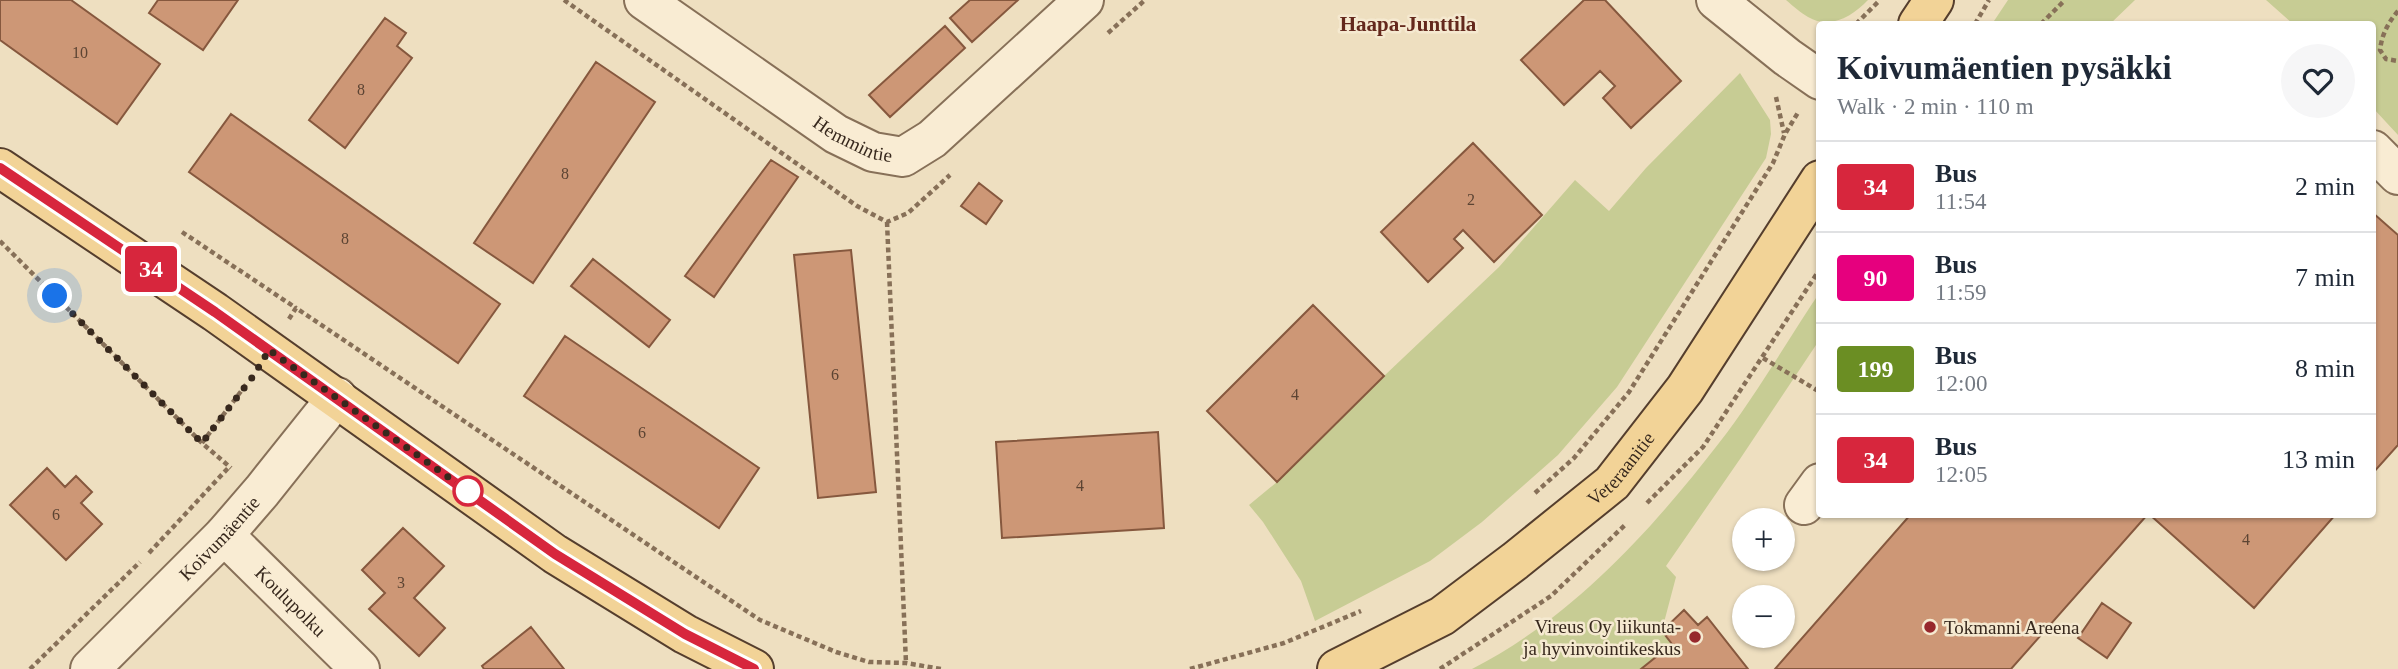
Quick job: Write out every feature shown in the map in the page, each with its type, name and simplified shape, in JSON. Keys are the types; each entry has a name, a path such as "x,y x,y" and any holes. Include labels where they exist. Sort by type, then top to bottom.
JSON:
{"main road":[{"path":"1920,21 1934,0"},
{"path":"0,168 337,397 555,554 685,634 754,669"},
{"name":"Veteraanitie","path":"1337,669 1442,616 1612,483 1685,389 1816,186"}],"street":[{"name":"Hemmintie","path":"644,0 836,134 873,152 903,157 932,139 1084,0"},
{"path":"1716,0 1816,78"},
{"path":"2376,153 2398,175"},
{"name":"Koivumäentie","path":"90,669 223,535 337,397"},
{"name":"Koulupolku","path":"223,535 360,669"}],"path":[{"path":"1859,21 1880,0"},
{"path":"1977,21 1989,0"},
{"path":"2044,21 2065,0"},
{"path":"2398,11 2388,23 2380,50 2386,59 2398,61"},
{"path":"1532,495 1574,458 1629,392 1773,163 1785,134 1816,85"},
{"path":"887,222 906,663"},
{"path":"182,232 760,620 836,652 869,662 906,663 941,669"},
{"path":"0,241 202,443 262,491"},
{"path":"202,443 254,375 296,308"},
{"path":"1763,358 1816,390"},
{"path":"30,669 148,554 229,467"},
{"path":"1190,669 1283,643 1374,606"},
{"path":"868,669 869,662"}],"green space":[{"path":"1786,0 1868,0 1848,16 1836,21 1816,21"},
{"path":"2008,0 2135,0 2113,21 1994,21"},
{"path":"2266,0 2398,0 2398,135 2376,111 2376,21 2290,21"},
{"path":"1740,73 1770,120 1771,134 1766,158 1617,387 1558,455 1482,522 1430,561 1315,621 1301,581 1249,505 1277,482 1499,267 1575,180 1609,211 1646,168"},
{"path":"1816,298 1816,345 1666,566 1676,577 1662,630 1672,644 1641,669 1472,669 1544,624 1608,570 1666,509 1758,388"}],"building":[{"path":"0,0 71,0 160,64 117,124 0,40"},
{"path":"158,0 238,0 203,50 149,13"},
{"path":"970,0 1018,0 972,42 950,18"},
{"path":"1584,0 1605,0 1681,81 1631,128 1603,98 1615,86 1600,71 1564,105 1521,60"},
{"path":"385,18 406,33 397,46 412,58 345,148 309,120"},
{"path":"945,26 965,48 890,117 869,95"},
{"path":"596,62 655,102 533,283 474,243"},
{"path":"231,114 500,304 458,363 189,172"},
{"path":"1473,143 1542,215 1494,262 1463,230 1454,239 1463,248 1428,282 1381,232"},
{"path":"771,160 798,177 714,297 685,276"},
{"path":"979,183 1002,201 986,224 961,206"},
{"path":"2376,216 2398,235 2398,445 2376,470"},
{"path":"851,250 876,492 818,498 794,255"},
{"path":"593,259 670,320 649,347 571,286"},
{"path":"1313,305 1384,376 1277,482 1207,411"},
{"path":"565,336 759,468 719,528 524,396"},
{"path":"1158,432 1164,528 1002,538 996,442"},
{"path":"47,468 65,487 76,476 92,492 81,503 102,524 66,560 10,505"},
{"name":"Tokmanni Areena","path":"1907,518 2144,518 2011,669 1775,669"},
{"path":"2153,518 2333,518 2254,608"},
{"path":"403,528 444,566 414,598 445,628 419,656 369,609 385,593 362,570"},
{"path":"2102,603 2131,623 2107,658 2078,638"},
{"name":"Vireus Oy liikunta- ja hyvinvointikeskus","path":"1684,610 1698,625 1707,617 1748,669 1641,669 1672,644 1662,631"},
{"path":"531,627 564,669 484,669 482,666"}],"bus line":[{"name":"34","path":"0,168 215,312 555,554 685,634 754,669"}],"place":[{"name":"Tokmanni Areena","path":"1930,627"},
{"name":"Vireus Oy liikunta- ja hyvinvointikeskus","path":"1695,637"}],"district":[{"name":"Haapa-Junttila","path":"1408,24"}],"route":[{"path":"55,296 202,443 254,375 269,350 468,491"}]}
